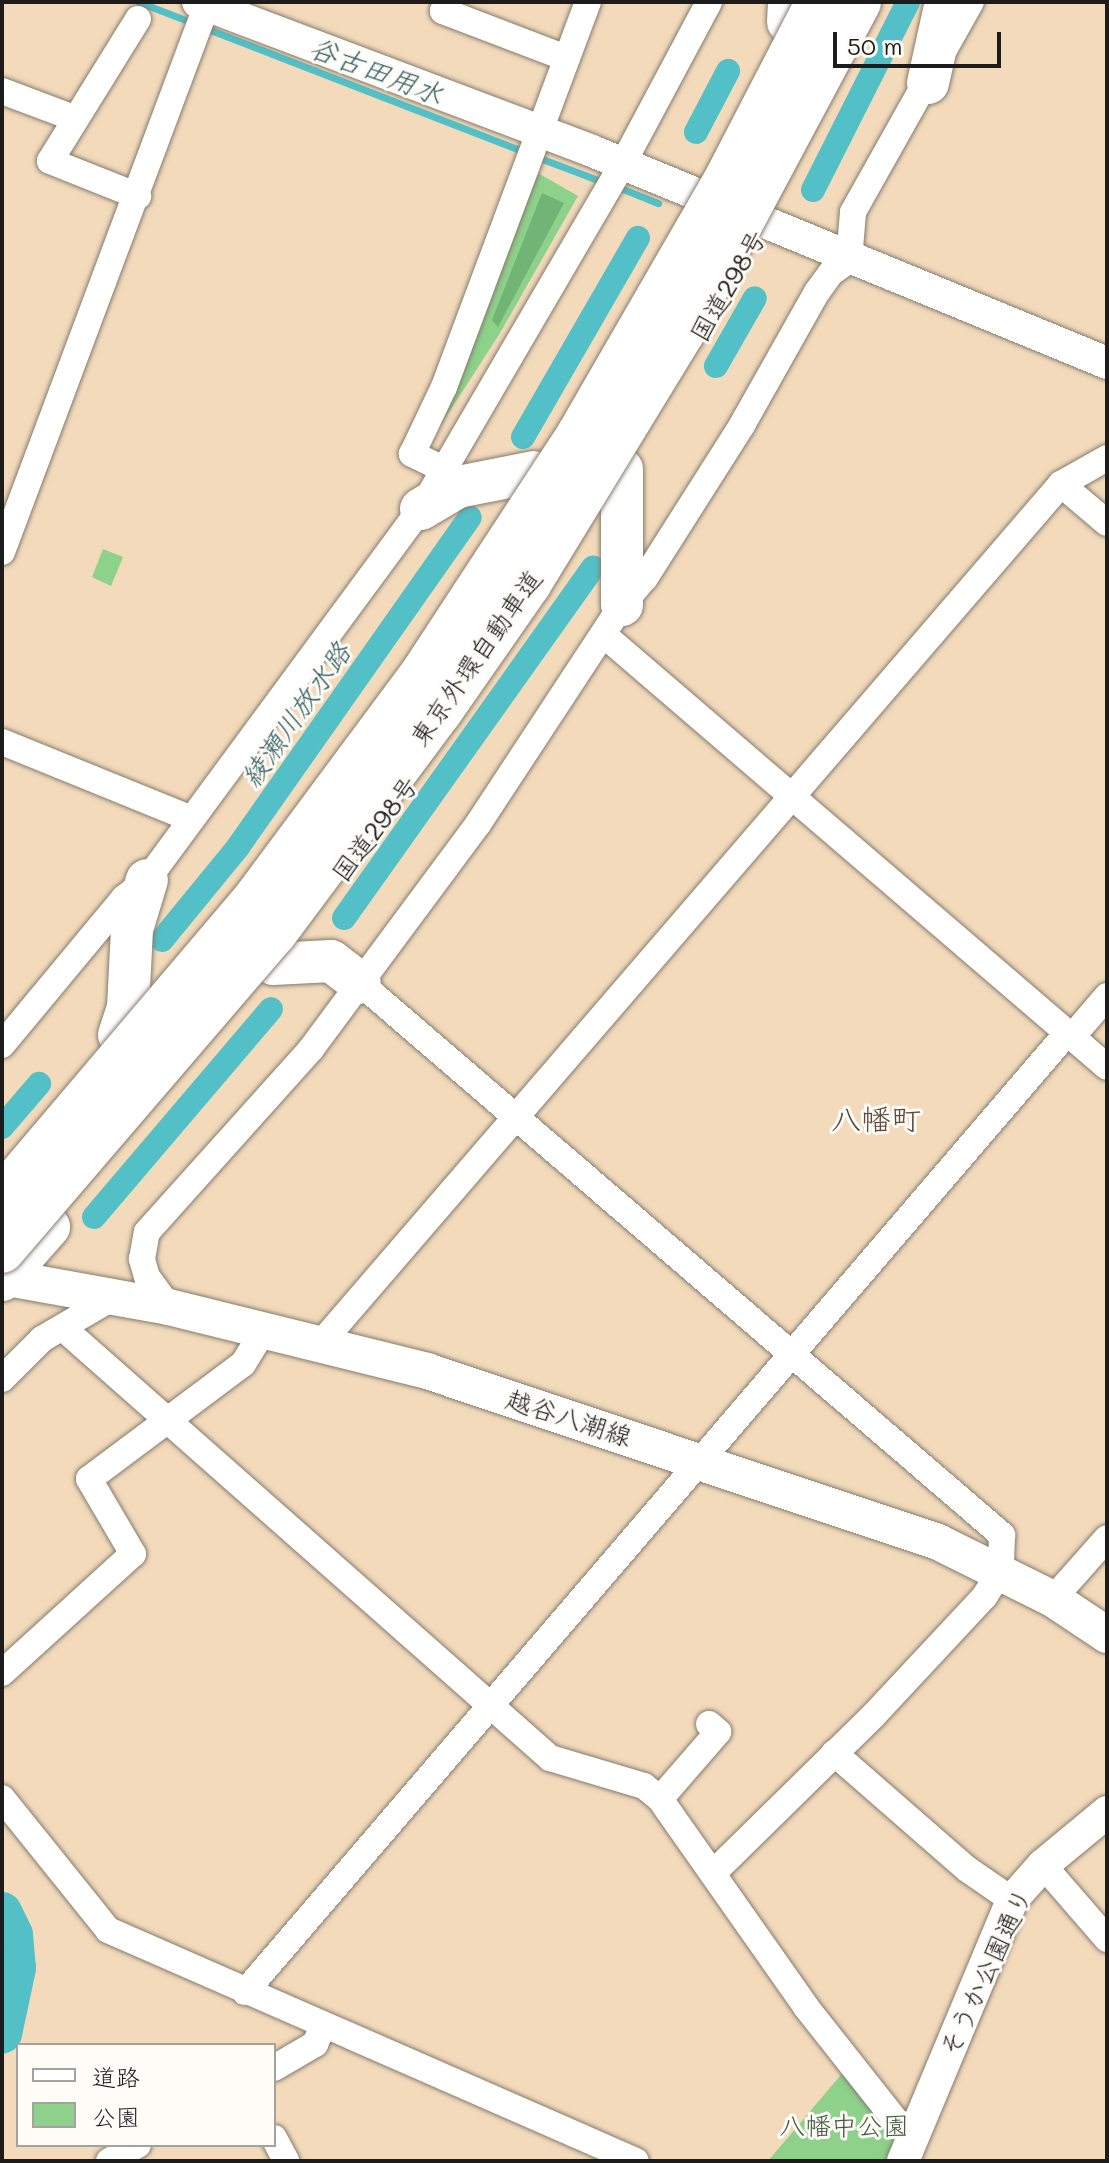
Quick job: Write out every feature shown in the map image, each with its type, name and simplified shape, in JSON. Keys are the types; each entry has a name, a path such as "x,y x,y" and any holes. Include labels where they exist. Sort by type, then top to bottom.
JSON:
{"highway":[{"name":"東京外環自動車道","path":"3,1271 275,933 414,748 529,584 683,332 859,2"},
{"name":"国道298号","path":"3,1271 273,964 427,760 622,469 764,225 880,2"},
{"path":"928,83 946,2"},
{"name":"東京外環自動車道","path":"2,1197 257,896 432,659 579,434 643,325 798,7"},
{"path":"2,1170 119,1035 290,824 454,594 534,472 694,196 798,7"},
{"path":"613,620 622,469"},
{"path":"421,509 458,487 534,472"},
{"path":"119,1035 128,1008 132,929 147,880"},
{"path":"273,964 331,961 360,983"}],"main road":[{"name":"越谷八潮線","path":"3,1271 265,1328 427,1371 883,1522 1001,1571 1053,1599 1107,1635"}],"street":[{"path":"447,2 443,11 566,58"},
{"path":"445,470 412,454 444,387 588,2"},
{"path":"2,1045 124,898 147,880 189,818 421,509 621,167 709,2"},
{"path":"169,1307 147,1277 142,1259 147,1232 311,1049 478,824 613,620 645,578 742,425 817,292 831,273 849,260 853,212 971,2"},
{"path":"2,552 9,511 138,196 204,3 540,132 1107,363"},
{"path":"138,19 50,161 138,196"},
{"path":"2,91 74,118"},
{"path":"322,1342 1061,484 1107,458"},
{"path":"1061,484 1107,523"},
{"path":"613,620 791,797 1107,1067"},
{"path":"2,742 189,818"},
{"path":"360,983 792,1350 1002,1535 1001,1571 985,1596 713,1873"},
{"path":"245,1992 696,1460 1069,1035 1107,996"},
{"path":"2,1379 42,1339 117,1295"},
{"path":"63,1328 487,1707 550,1758 644,1786 660,1799 806,2007 887,2110 916,2131"},
{"path":"2,1673 133,1554 89,1479 243,1364 265,1328"},
{"path":"1053,1599 1107,1538"},
{"path":"660,1799 718,1732 709,1724"},
{"path":"834,1753 967,1869 1012,1900"},
{"path":"2,1798 108,1930 636,2161"},
{"name":"そうか公園通り","path":"903,2161 1012,1900 1043,1865 1107,1812"},
{"path":"1043,1865 1107,1939"},
{"path":"276,2067 315,2044 323,2026"},
{"path":"276,2142 286,2161"},
{"path":"109,2161 134,2147"}],"green space":[{"path":"538,173 578,196 500,333 430,442"},
{"path":"542,193 564,203 498,327 492,320"},
{"path":"103,549 123,557 111,586 92,577"},
{"name":"八幡中公園","path":"845,2070 899,2139 889,2161 768,2161"}],"waterway":[{"name":"谷古田用水","path":"139,2 193,23"},
{"name":"綾瀬川放水路","path":"813,190 908,2"},
{"name":"谷古田用水","path":"205,28 525,152"},
{"name":"綾瀬川放水路","path":"696,132 728,71"},
{"name":"谷古田用水","path":"537,157 598,180"},
{"name":"谷古田用水","path":"623,189 658,203"},
{"name":"綾瀬川放水路","path":"523,437 638,238"},
{"name":"綾瀬川放水路","path":"716,366 755,298"},
{"name":"綾瀬川放水路","path":"162,940 238,847 470,517"},
{"name":"綾瀬川放水路","path":"344,918 593,567"},
{"name":"綾瀬川放水路","path":"94,1217 271,1009"},
{"name":"綾瀬川放水路","path":"2,1127 39,1084"},
{"path":"2,1912 13,1935 16,1968 2,2034"}],"district":[{"name":"八幡町","path":"876,1118"}]}
